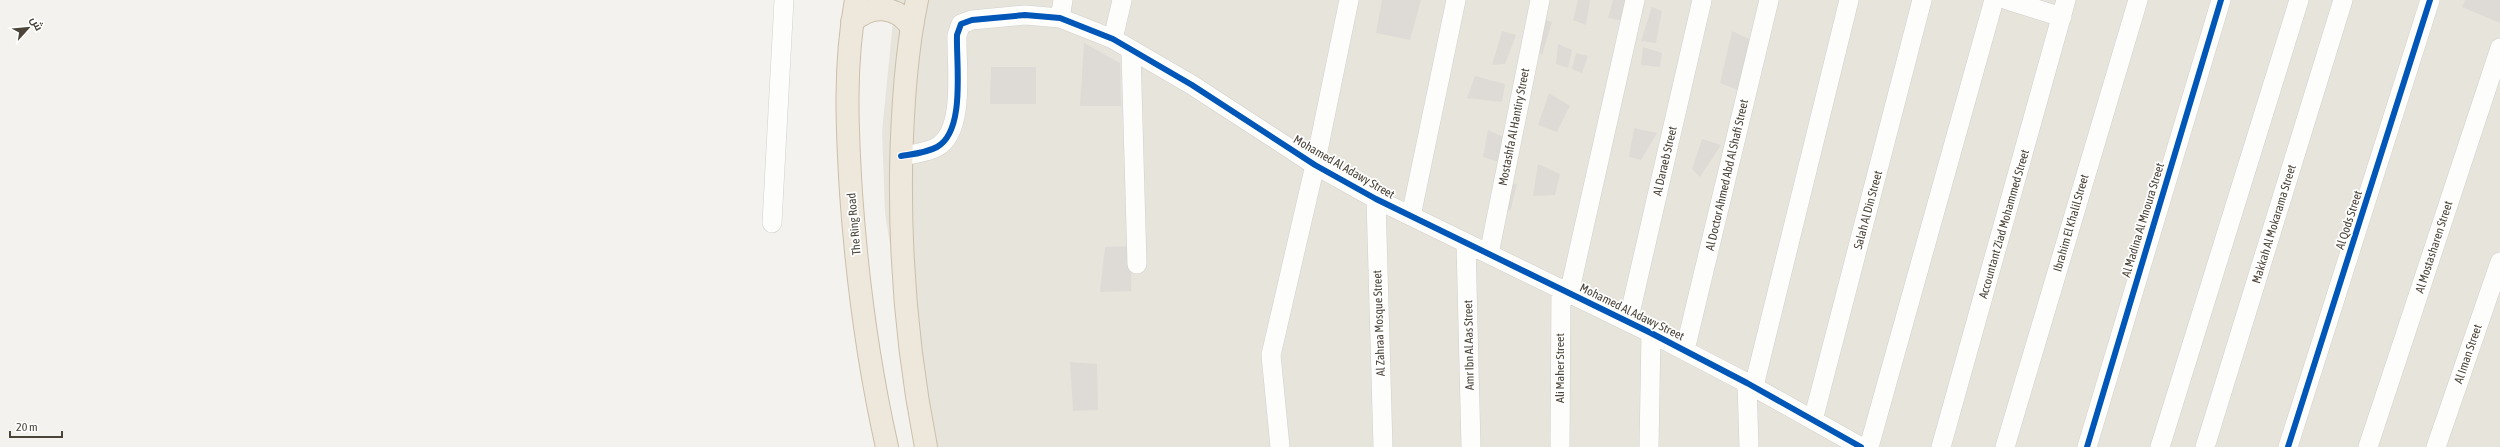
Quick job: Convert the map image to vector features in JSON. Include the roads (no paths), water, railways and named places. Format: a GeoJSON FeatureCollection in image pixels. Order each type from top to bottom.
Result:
{"type":"FeatureCollection","features":[{"type":"Feature","properties":{"kind":"highway","name":"The Ring Road"},"geometry":{"type":"LineString","coordinates":[[856,0],[852,22],[847,104],[853,221],[866,337],[875,395],[887,447]]}},
{"type":"Feature","properties":{"kind":"highway"},"geometry":{"type":"LineString","coordinates":[[917,0],[911,26],[901,156],[901,225],[907,321],[926,447]]}},
{"type":"Feature","properties":{"kind":"highway"},"geometry":{"type":"LineString","coordinates":[[852,22],[868,10],[877,8],[897,12],[911,26]]}},
{"type":"Feature","properties":{"kind":"street"},"geometry":{"type":"LineString","coordinates":[[772,223],[784,0]]}},
{"type":"Feature","properties":{"kind":"street"},"geometry":{"type":"LineString","coordinates":[[1113,39],[1122,0]]}},
{"type":"Feature","properties":{"kind":"street"},"geometry":{"type":"LineString","coordinates":[[1280,447],[1271,355],[1315,165],[1349,0]]}},
{"type":"Feature","properties":{"kind":"street"},"geometry":{"type":"LineString","coordinates":[[1411,216],[1456,0]]}},
{"type":"Feature","properties":{"kind":"street","name":"Mostashfa Al Hantiry Street"},"geometry":{"type":"LineString","coordinates":[[1489,254],[1540,0]]}},
{"type":"Feature","properties":{"kind":"street","name":"Ali Maher Street"},"geometry":{"type":"LineString","coordinates":[[1560,447],[1565,292],[1635,0]]}},
{"type":"Feature","properties":{"kind":"street","name":"Al Daraeb Street"},"geometry":{"type":"LineString","coordinates":[[1628,322],[1702,0]]}},
{"type":"Feature","properties":{"kind":"street","name":"Al Doctor Ahmed Abd Al Shafi Street"},"geometry":{"type":"LineString","coordinates":[[1685,350],[1769,0]]}},
{"type":"Feature","properties":{"kind":"street"},"geometry":{"type":"LineString","coordinates":[[1748,447],[1751,384],[1849,0]]}},
{"type":"Feature","properties":{"kind":"street","name":"Salah Al Din Street"},"geometry":{"type":"LineString","coordinates":[[1813,420],[1922,0]]}},
{"type":"Feature","properties":{"kind":"street"},"geometry":{"type":"LineString","coordinates":[[1859,446],[1994,0]]}},
{"type":"Feature","properties":{"kind":"street"},"geometry":{"type":"LineString","coordinates":[[2007,0],[2064,9]]}},
{"type":"Feature","properties":{"kind":"street","name":"Ibrahim El Khalil Street"},"geometry":{"type":"LineString","coordinates":[[2005,447],[2138,0]]}},
{"type":"Feature","properties":{"kind":"street","name":"Al Madina Al Mnoura Street"},"geometry":{"type":"LineString","coordinates":[[2087,447],[2221,0]]}},
{"type":"Feature","properties":{"kind":"street"},"geometry":{"type":"LineString","coordinates":[[2160,447],[2299,0]]}},
{"type":"Feature","properties":{"kind":"street","name":"Makkah Al Mokarama Street"},"geometry":{"type":"LineString","coordinates":[[2205,447],[2343,0]]}},
{"type":"Feature","properties":{"kind":"street","name":"Al Qods Street"},"geometry":{"type":"LineString","coordinates":[[2288,447],[2430,0]]}},
{"type":"Feature","properties":{"kind":"street","name":"Mohamed Al Adawy Street"},"geometry":{"type":"LineString","coordinates":[[901,156],[938,147],[952,131],[956,110],[956,34],[962,24],[972,20],[1025,15],[1061,9],[1113,39],[1131,52],[1192,85],[1315,165],[1376,199],[1565,292],[1651,332],[1751,384],[1859,446]]}},
{"type":"Feature","properties":{"kind":"street","name":"Accountant Ziad Mohammed Street"},"geometry":{"type":"LineString","coordinates":[[1941,447],[2064,9]]}},
{"type":"Feature","properties":{"kind":"street","name":"Al Mostasharen Street"},"geometry":{"type":"LineString","coordinates":[[2368,447],[2500,48]]}},
{"type":"Feature","properties":{"kind":"street"},"geometry":{"type":"LineString","coordinates":[[1131,52],[1137,264]]}},
{"type":"Feature","properties":{"kind":"street","name":"Al Zahraa Mosque Street"},"geometry":{"type":"LineString","coordinates":[[1376,199],[1383,447]]}},
{"type":"Feature","properties":{"kind":"street","name":"Amr Ibn Al Aas Street"},"geometry":{"type":"LineString","coordinates":[[1466,243],[1471,447]]}},
{"type":"Feature","properties":{"kind":"street","name":"Al Iman Street"},"geometry":{"type":"LineString","coordinates":[[2436,447],[2500,262]]}},
{"type":"Feature","properties":{"kind":"street"},"geometry":{"type":"LineString","coordinates":[[1650,447],[1651,332]]}}]}
